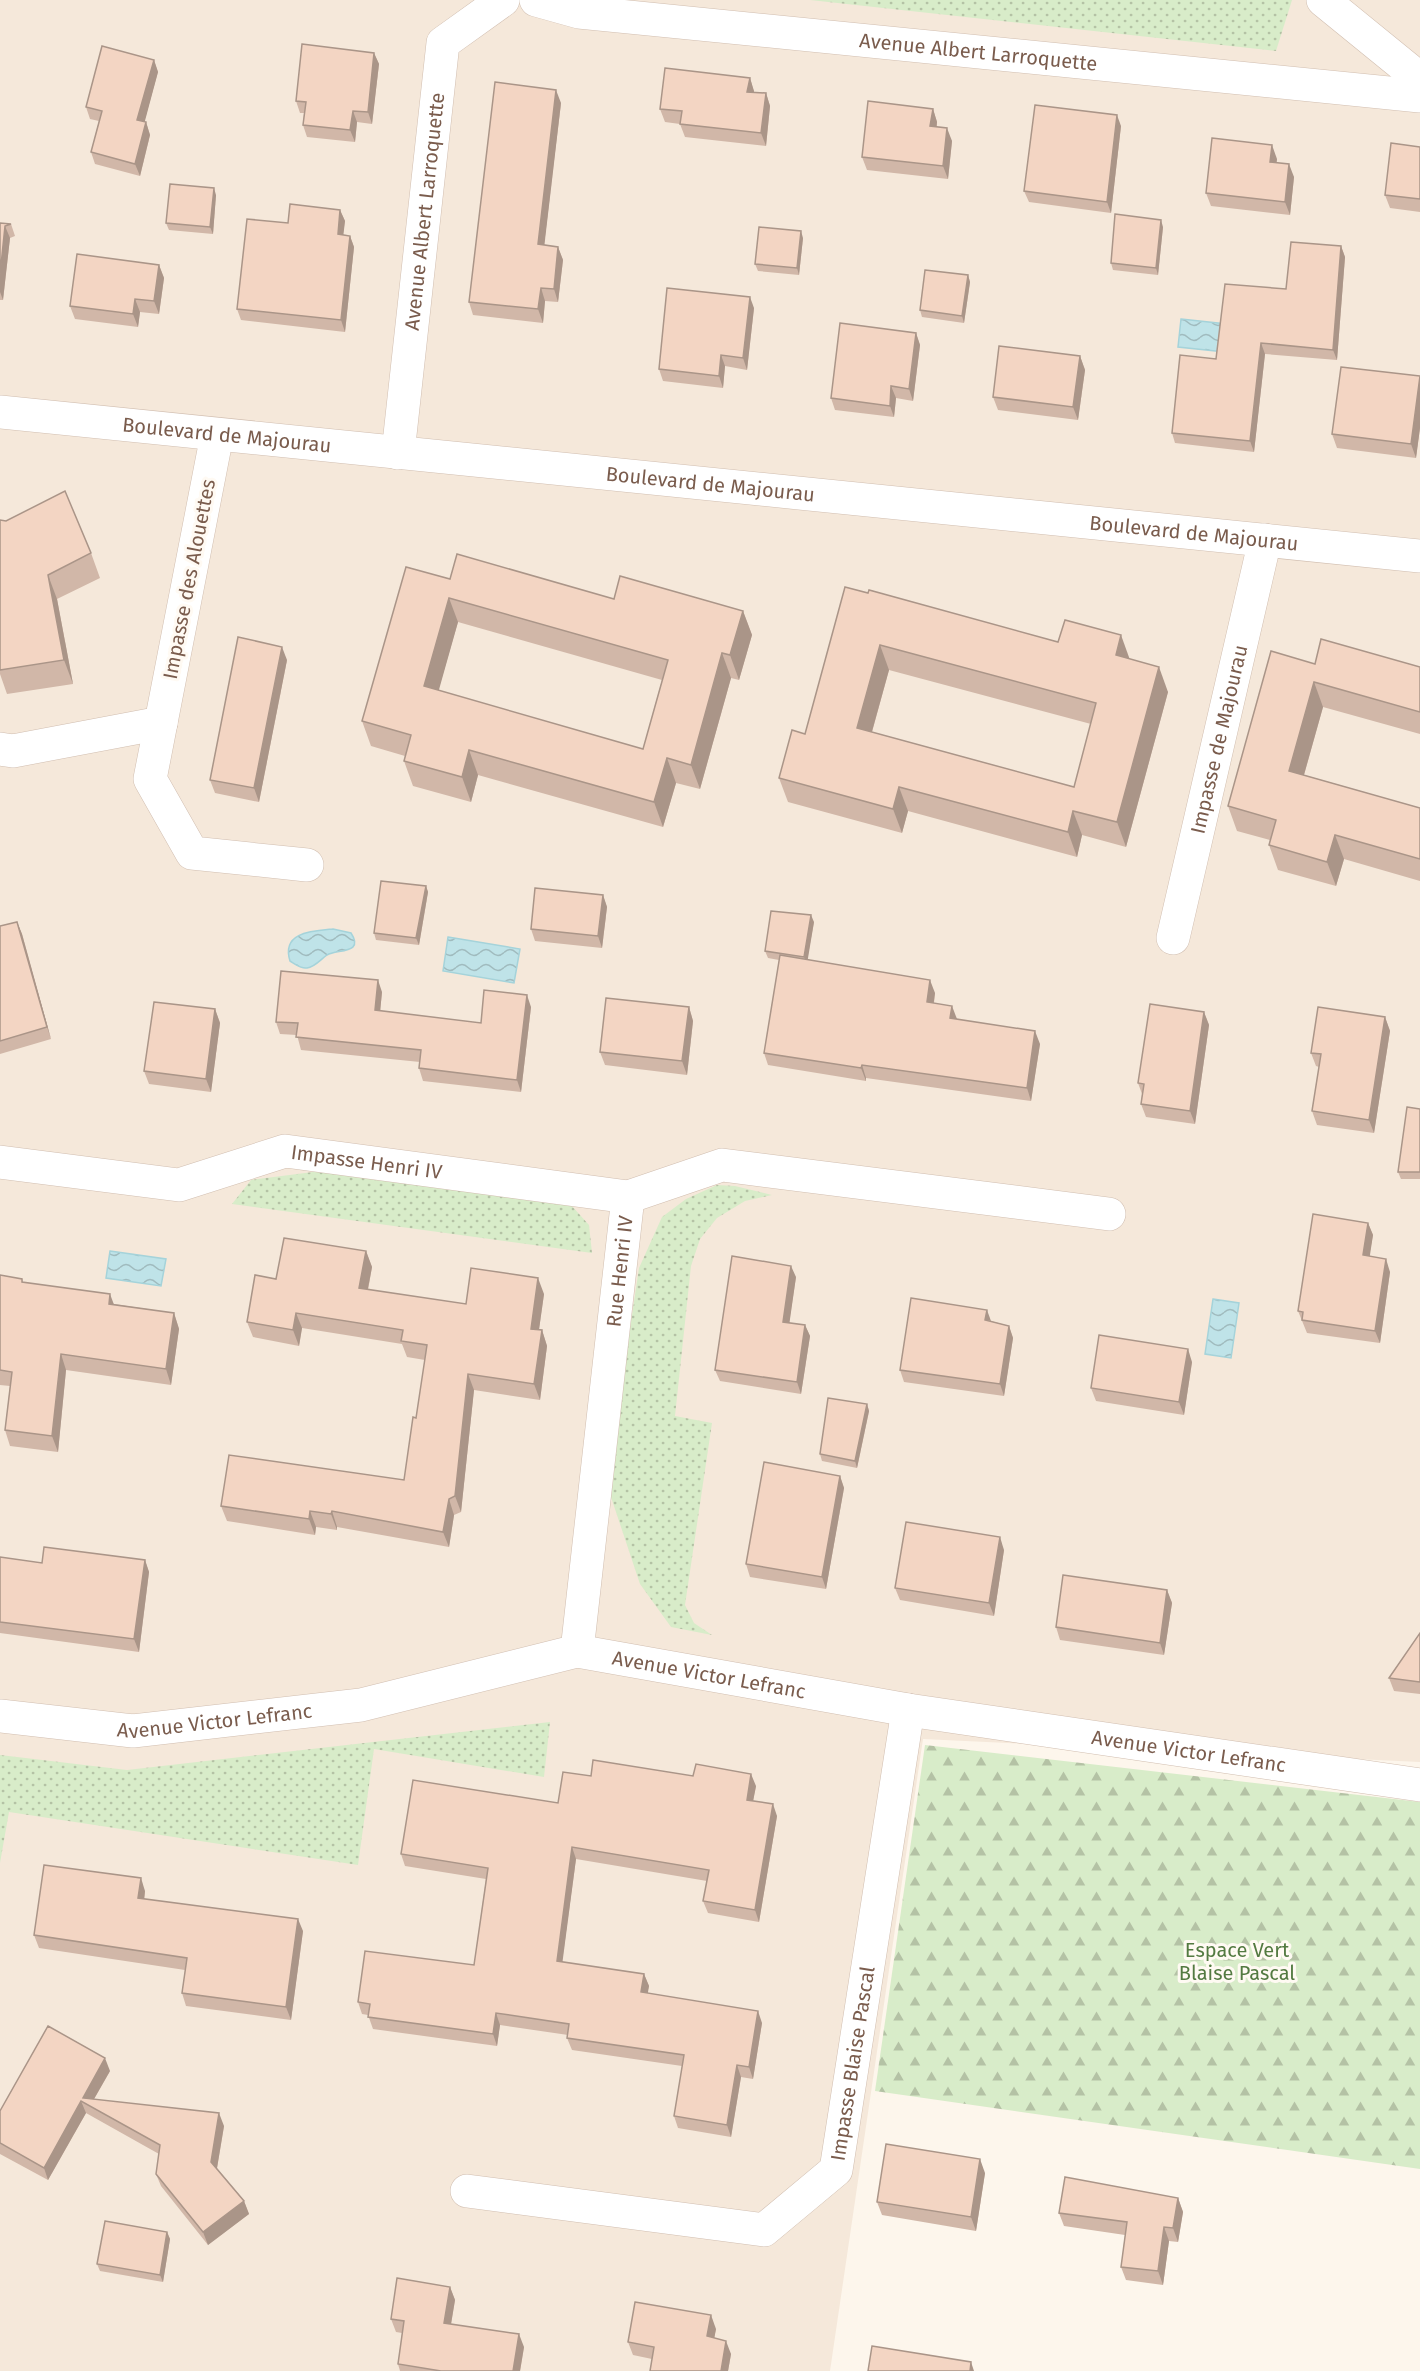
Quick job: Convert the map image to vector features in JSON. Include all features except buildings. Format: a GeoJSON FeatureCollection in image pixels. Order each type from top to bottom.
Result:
{"type":"FeatureCollection","features":[{"type":"Feature","properties":{"kind":"street","name":"Avenue Albert Larroquette"},"geometry":{"type":"LineString","coordinates":[[398,453],[443,43],[503,0]]}},
{"type":"Feature","properties":{"kind":"street","name":"Avenue Albert Larroquette"},"geometry":{"type":"LineString","coordinates":[[537,0],[579,12],[1420,96]]}},
{"type":"Feature","properties":{"kind":"street"},"geometry":{"type":"LineString","coordinates":[[1323,0],[1420,79]]}},
{"type":"Feature","properties":{"kind":"street","name":"Boulevard de Majourau"},"geometry":{"type":"LineString","coordinates":[[0,412],[1420,556]]}},
{"type":"Feature","properties":{"kind":"street","name":"Impasse des Alouettes"},"geometry":{"type":"LineString","coordinates":[[217,435],[150,779],[192,854],[307,865]]}},
{"type":"Feature","properties":{"kind":"street","name":"Impasse de Majourau"},"geometry":{"type":"LineString","coordinates":[[1173,938],[1265,540]]}},
{"type":"Feature","properties":{"kind":"street"},"geometry":{"type":"LineString","coordinates":[[0,749],[13,751],[161,723]]}},
{"type":"Feature","properties":{"kind":"street","name":"Impasse Henri IV"},"geometry":{"type":"LineString","coordinates":[[0,1162],[179,1185],[285,1152],[628,1197]]}},
{"type":"Feature","properties":{"kind":"street","name":"Rue Henri IV"},"geometry":{"type":"LineString","coordinates":[[577,1651],[628,1197],[723,1165],[1109,1214]]}},
{"type":"Feature","properties":{"kind":"street","name":"Avenue Victor Lefranc"},"geometry":{"type":"LineString","coordinates":[[0,1716],[133,1731],[144,1730],[361,1705],[577,1651],[908,1710],[1420,1785]]}},
{"type":"Feature","properties":{"kind":"street","name":"Impasse Blaise Pascal"},"geometry":{"type":"LineString","coordinates":[[467,2191],[764,2230],[836,2170],[908,1710]]}},
{"type":"Feature","properties":{"kind":"shaded area"},"geometry":{"type":"Polygon","coordinates":[[[0,0],[1420,0],[1420,1762],[923,1739],[830,2371],[0,2371],[0,0]]]}},
{"type":"Feature","properties":{"kind":"green space"},"geometry":{"type":"Polygon","coordinates":[[[810,0],[1292,0],[1276,51],[810,0]]]}},
{"type":"Feature","properties":{"kind":"green space"},"geometry":{"type":"Polygon","coordinates":[[[313,1172],[390,1175],[571,1205],[589,1225],[592,1253],[232,1204],[251,1180],[313,1172]]]}},
{"type":"Feature","properties":{"kind":"green space"},"geometry":{"type":"Polygon","coordinates":[[[717,1185],[735,1186],[772,1195],[745,1201],[717,1218],[700,1239],[691,1266],[675,1416],[712,1423],[685,1605],[694,1623],[712,1635],[671,1627],[640,1584],[611,1497],[616,1423],[639,1268],[662,1217],[686,1199],[717,1185]]]}},
{"type":"Feature","properties":{"kind":"green space"},"geometry":{"type":"Polygon","coordinates":[[[550,1722],[544,1777],[374,1749],[358,1865],[9,1812],[0,1863],[0,1755],[127,1770],[550,1722]]]}},
{"type":"Feature","properties":{"kind":"green space","name":"Espace Vert Blaise Pascal"},"geometry":{"type":"Polygon","coordinates":[[[925,1745],[1420,1802],[1420,2169],[875,2091],[925,1745]]]}},
{"type":"Feature","properties":{"kind":"water"},"geometry":{"type":"Polygon","coordinates":[[[1181,319],[1236,325],[1234,353],[1178,347],[1181,319]]]}},
{"type":"Feature","properties":{"kind":"water"},"geometry":{"type":"Polygon","coordinates":[[[333,929],[351,933],[355,944],[352,948],[331,953],[307,968],[290,961],[288,951],[294,939],[308,932],[333,929]]]}},
{"type":"Feature","properties":{"kind":"water"},"geometry":{"type":"Polygon","coordinates":[[[448,937],[520,949],[514,983],[443,971],[448,937]]]}},
{"type":"Feature","properties":{"kind":"water"},"geometry":{"type":"Polygon","coordinates":[[[110,1251],[166,1259],[161,1286],[106,1278],[110,1251]]]}},
{"type":"Feature","properties":{"kind":"water"},"geometry":{"type":"Polygon","coordinates":[[[1213,1299],[1239,1303],[1231,1358],[1205,1354],[1213,1299]]]}}]}
